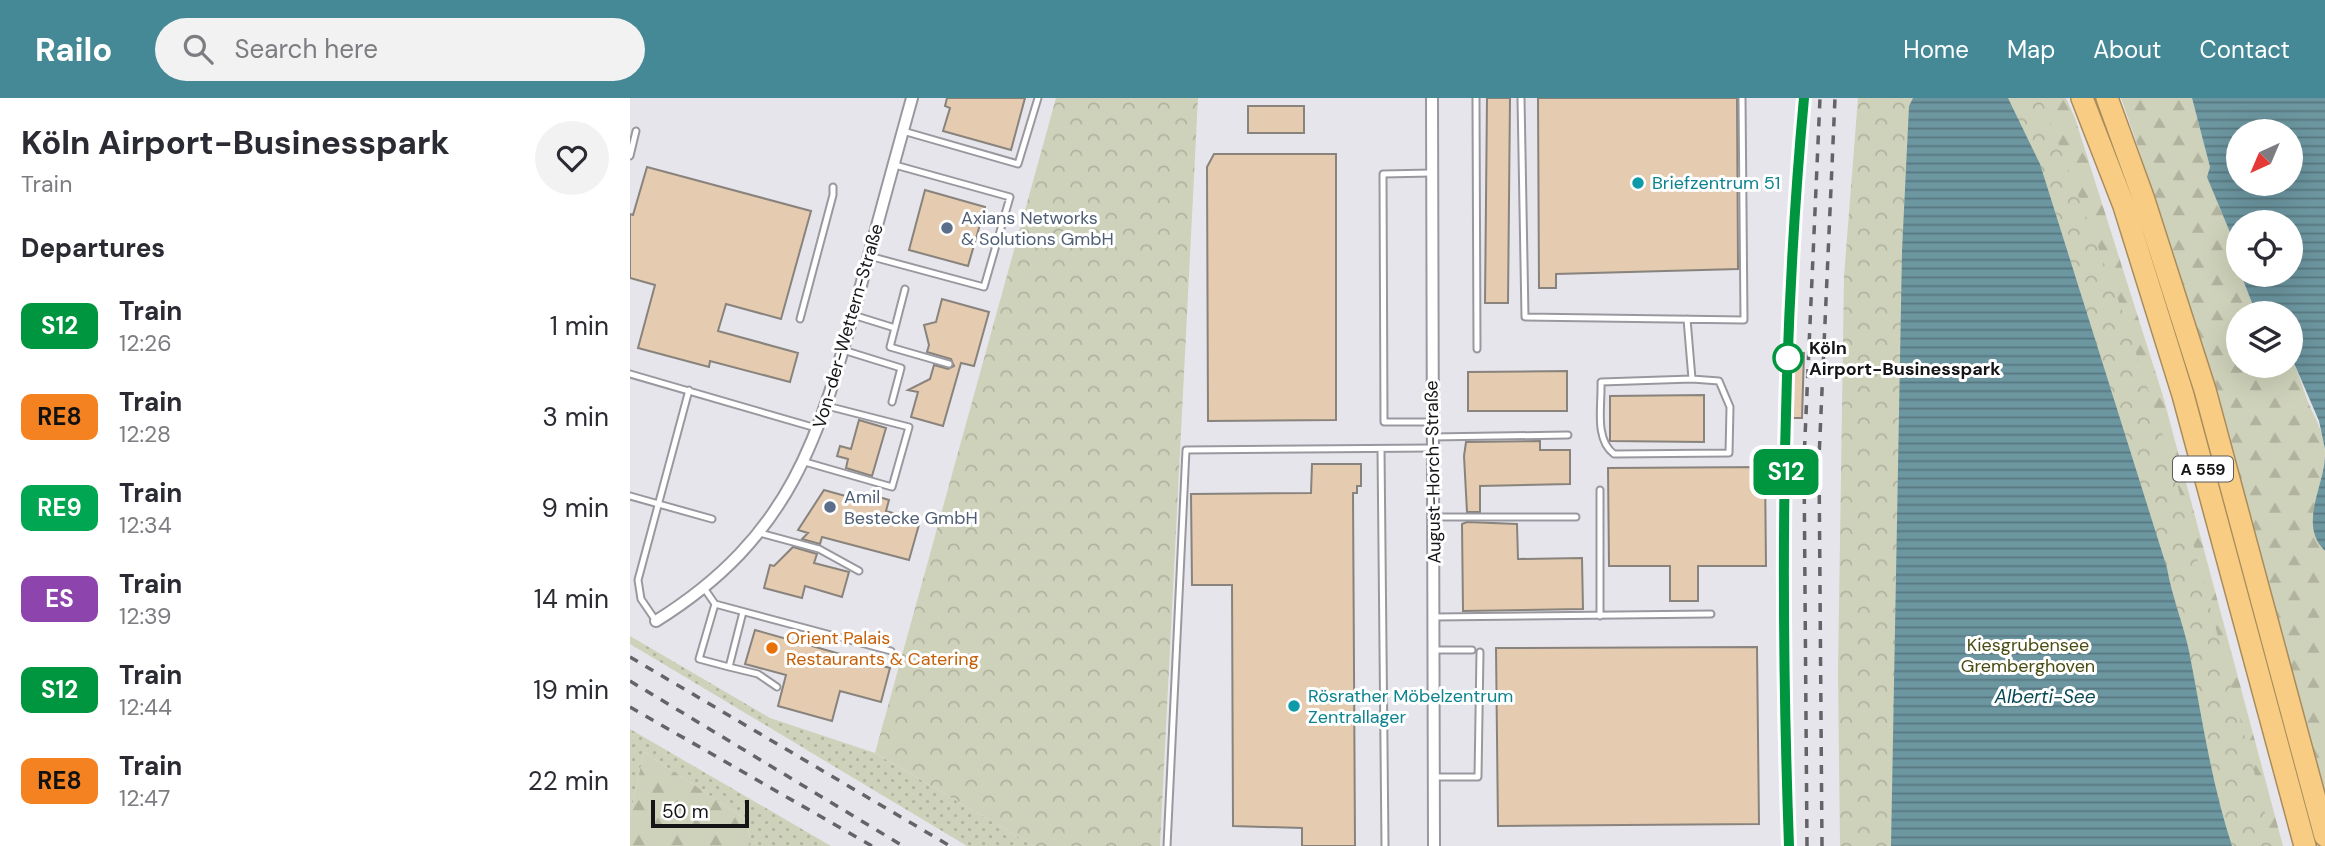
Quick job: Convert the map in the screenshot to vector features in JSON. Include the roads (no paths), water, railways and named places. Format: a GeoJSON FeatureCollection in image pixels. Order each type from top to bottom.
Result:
{"type":"FeatureCollection","features":[{"type":"Feature","properties":{"kind":"highway","name":"A 559"},"geometry":{"type":"LineString","coordinates":[[2082,98],[2124,206],[2171,355],[2305,846]]}},
{"type":"Feature","properties":{"kind":"highway","name":"A 559"},"geometry":{"type":"LineString","coordinates":[[2107,98],[2168,269],[2205,390],[2325,836]]}},
{"type":"Feature","properties":{"kind":"street","name":"Von-der-Wettern-Straße"},"geometry":{"type":"LineString","coordinates":[[656,621],[704,587],[760,533],[805,463],[827,406],[912,98]]}},
{"type":"Feature","properties":{"kind":"street","name":"August-Horch-Straße"},"geometry":{"type":"LineString","coordinates":[[1432,98],[1434,846]]}},
{"type":"Feature","properties":{"kind":"lane"},"geometry":{"type":"LineString","coordinates":[[903,131],[1018,164],[1038,98]]}},
{"type":"Feature","properties":{"kind":"lane"},"geometry":{"type":"LineString","coordinates":[[1476,98],[1477,349]]}},
{"type":"Feature","properties":{"kind":"lane"},"geometry":{"type":"LineString","coordinates":[[1521,98],[1525,317],[1744,320],[1742,98]]}},
{"type":"Feature","properties":{"kind":"lane"},"geometry":{"type":"LineString","coordinates":[[630,156],[636,131]]}},
{"type":"Feature","properties":{"kind":"lane"},"geometry":{"type":"LineString","coordinates":[[869,256],[984,287],[1010,197],[894,164]]}},
{"type":"Feature","properties":{"kind":"lane"},"geometry":{"type":"LineString","coordinates":[[1432,173],[1383,174],[1384,422],[1432,422]]}},
{"type":"Feature","properties":{"kind":"lane"},"geometry":{"type":"LineString","coordinates":[[800,319],[833,187]]}},
{"type":"Feature","properties":{"kind":"lane"},"geometry":{"type":"LineString","coordinates":[[905,289],[890,347],[949,364]]}},
{"type":"Feature","properties":{"kind":"lane"},"geometry":{"type":"LineString","coordinates":[[852,315],[895,328]]}},
{"type":"Feature","properties":{"kind":"lane"},"geometry":{"type":"LineString","coordinates":[[1687,319],[1692,379]]}},
{"type":"Feature","properties":{"kind":"lane"},"geometry":{"type":"LineString","coordinates":[[843,350],[901,368],[892,402]]}},
{"type":"Feature","properties":{"kind":"lane"},"geometry":{"type":"LineString","coordinates":[[630,374],[819,429]]}},
{"type":"Feature","properties":{"kind":"lane"},"geometry":{"type":"LineString","coordinates":[[1692,379],[1718,381],[1730,407],[1729,453],[1614,454],[1606,448],[1602,439],[1601,382],[1692,379]]}},
{"type":"Feature","properties":{"kind":"lane"},"geometry":{"type":"LineString","coordinates":[[656,621],[641,599],[638,580],[689,390]]}},
{"type":"Feature","properties":{"kind":"lane"},"geometry":{"type":"LineString","coordinates":[[805,463],[892,487],[909,427],[827,406]]}},
{"type":"Feature","properties":{"kind":"lane"},"geometry":{"type":"LineString","coordinates":[[1167,846],[1186,450],[1381,449],[1432,443],[1567,435]]}},
{"type":"Feature","properties":{"kind":"lane"},"geometry":{"type":"LineString","coordinates":[[1381,449],[1385,846]]}},
{"type":"Feature","properties":{"kind":"lane"},"geometry":{"type":"LineString","coordinates":[[1600,490],[1600,616]]}},
{"type":"Feature","properties":{"kind":"lane"},"geometry":{"type":"LineString","coordinates":[[630,496],[712,519]]}},
{"type":"Feature","properties":{"kind":"lane"},"geometry":{"type":"LineString","coordinates":[[1433,517],[1576,517]]}},
{"type":"Feature","properties":{"kind":"lane"},"geometry":{"type":"LineString","coordinates":[[760,533],[819,549],[859,571]]}},
{"type":"Feature","properties":{"kind":"lane"},"geometry":{"type":"LineString","coordinates":[[704,587],[715,604],[891,652]]}},
{"type":"Feature","properties":{"kind":"lane"},"geometry":{"type":"LineString","coordinates":[[715,604],[699,659],[758,674],[777,687]]}},
{"type":"Feature","properties":{"kind":"lane"},"geometry":{"type":"LineString","coordinates":[[729,667],[743,612]]}},
{"type":"Feature","properties":{"kind":"lane"},"geometry":{"type":"LineString","coordinates":[[1435,617],[1711,614]]}},
{"type":"Feature","properties":{"kind":"lane"},"geometry":{"type":"LineString","coordinates":[[1435,650],[1472,650]]}},
{"type":"Feature","properties":{"kind":"lane"},"geometry":{"type":"LineString","coordinates":[[1434,777],[1478,777],[1480,652]]}},
{"type":"Feature","properties":{"kind":"water","name":"Alberti-See"},"geometry":{"type":"Polygon","coordinates":[[[1913,98],[2008,98],[2040,164],[2167,568],[2189,651],[2213,774],[2232,846],[1891,846],[1902,251],[1909,106],[1913,98]]]}},
{"type":"Feature","properties":{"kind":"water"},"geometry":{"type":"Polygon","coordinates":[[[2192,98],[2325,98],[2325,449],[2319,421],[2300,378],[2303,378],[2303,301],[2251,301],[2246,287],[2303,287],[2303,210],[2226,210],[2226,223],[2207,177],[2210,167],[2192,98]]]}},
{"type":"Feature","properties":{"kind":"water"},"geometry":{"type":"Polygon","coordinates":[[[2325,456],[2325,551],[2313,530],[2313,518],[2325,456]]]}},
{"type":"Feature","properties":{"kind":"railway"},"geometry":{"type":"LineString","coordinates":[[1789,846],[1785,472],[1791,284],[1804,98]]}},
{"type":"Feature","properties":{"kind":"railway"},"geometry":{"type":"LineString","coordinates":[[1807,846],[1804,460],[1820,98]]}},
{"type":"Feature","properties":{"kind":"railway"},"geometry":{"type":"LineString","coordinates":[[1822,846],[1819,458],[1835,98]]}},
{"type":"Feature","properties":{"kind":"railway"},"geometry":{"type":"LineString","coordinates":[[630,657],[950,846]]}},
{"type":"Feature","properties":{"kind":"railway"},"geometry":{"type":"LineString","coordinates":[[630,681],[903,846]]}},
{"type":"Feature","properties":{"kind":"railway"},"geometry":{"type":"LineString","coordinates":[[630,707],[872,846]]}},
{"type":"Feature","properties":{"kind":"train","name":"S12"},"geometry":{"type":"LineString","coordinates":[[1789,846],[1784,666],[1787,377],[1793,241],[1804,98]]}},
{"type":"Feature","properties":{"kind":"place","name":"Briefzentrum 51"},"geometry":{"type":"Point","coordinates":[1638,183]}},
{"type":"Feature","properties":{"kind":"place","name":"Axians Networks & Solutions GmbH"},"geometry":{"type":"Point","coordinates":[947,228]}},
{"type":"Feature","properties":{"kind":"place","name":"Köln Airport-Businesspark"},"geometry":{"type":"Point","coordinates":[1788,358]}},
{"type":"Feature","properties":{"kind":"place","name":"Amil Bestecke GmbH"},"geometry":{"type":"Point","coordinates":[830,507]}},
{"type":"Feature","properties":{"kind":"place","name":"Orient Palais Restaurants & Catering"},"geometry":{"type":"Point","coordinates":[772,648]}},
{"type":"Feature","properties":{"kind":"place","name":"Rösrather Möbelzentrum Zentrallager"},"geometry":{"type":"Point","coordinates":[1294,706]}},
{"type":"Feature","properties":{"kind":"park label","name":"Kiesgrubensee Gremberghoven"},"geometry":{"type":"Point","coordinates":[2028,655]}}]}
